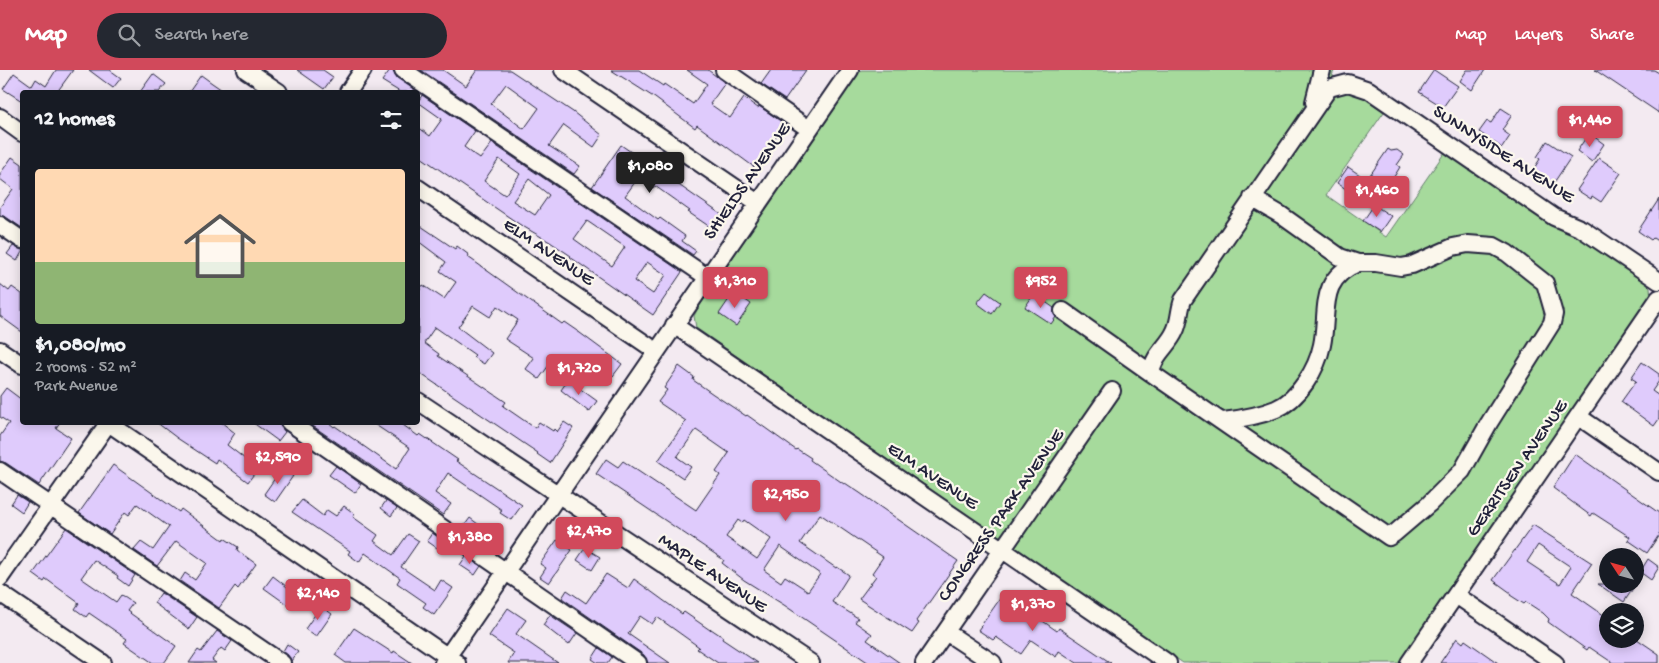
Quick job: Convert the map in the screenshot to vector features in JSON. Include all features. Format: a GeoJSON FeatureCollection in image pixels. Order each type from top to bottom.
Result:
{"type":"FeatureCollection","features":[{"type":"Feature","properties":{"kind":"street"},"geometry":{"type":"LineString","coordinates":[[246,70],[275,90]]}},
{"type":"Feature","properties":{"kind":"street"},"geometry":{"type":"LineString","coordinates":[[349,90],[364,70]]}},
{"type":"Feature","properties":{"kind":"street"},"geometry":{"type":"LineString","coordinates":[[404,70],[707,277]]}},
{"type":"Feature","properties":{"kind":"street"},"geometry":{"type":"LineString","coordinates":[[563,70],[758,203]]}},
{"type":"Feature","properties":{"kind":"street"},"geometry":{"type":"LineString","coordinates":[[724,70],[809,129]]}},
{"type":"Feature","properties":{"kind":"street","name":"SHIELDS AVENUE"},"geometry":{"type":"LineString","coordinates":[[449,661],[557,495],[850,70]]}},
{"type":"Feature","properties":{"kind":"street"},"geometry":{"type":"LineString","coordinates":[[1151,373],[1156,358],[1173,336],[1183,300],[1311,112],[1322,70]]}},
{"type":"Feature","properties":{"kind":"street","name":"SUNNYSIDE AVENUE"},"geometry":{"type":"LineString","coordinates":[[1311,112],[1329,88],[1348,83],[1369,90],[1554,217],[1582,229],[1659,281]]}},
{"type":"Feature","properties":{"kind":"street"},"geometry":{"type":"LineString","coordinates":[[0,117],[20,132]]}},
{"type":"Feature","properties":{"kind":"street","name":"ELM AVENUE"},"geometry":{"type":"LineString","coordinates":[[420,189],[656,350]]}},
{"type":"Feature","properties":{"kind":"street"},"geometry":{"type":"LineString","coordinates":[[1063,311],[1389,537],[1429,504],[1462,471],[1488,423],[1552,323],[1554,314],[1545,283],[1507,253],[1494,246],[1468,244],[1453,247],[1412,265],[1401,267],[1376,263],[1358,263],[1340,257],[1281,215],[1252,198]]}},
{"type":"Feature","properties":{"kind":"street"},"geometry":{"type":"LineString","coordinates":[[0,225],[20,239]]}},
{"type":"Feature","properties":{"kind":"street"},"geometry":{"type":"LineString","coordinates":[[1223,422],[1252,417],[1277,408],[1288,401],[1298,390],[1318,361],[1328,292],[1336,279],[1349,266],[1358,263]]}},
{"type":"Feature","properties":{"kind":"street","name":"GERRITSEN AVENUE"},"geometry":{"type":"LineString","coordinates":[[1409,663],[1659,298]]}},
{"type":"Feature","properties":{"kind":"street","name":"ELM AVENUE"},"geometry":{"type":"LineString","coordinates":[[674,325],[1168,663]]}},
{"type":"Feature","properties":{"kind":"street"},"geometry":{"type":"LineString","coordinates":[[0,350],[20,364]]}},
{"type":"Feature","properties":{"kind":"street","name":"CONGRESS PARK AVENUE"},"geometry":{"type":"LineString","coordinates":[[924,663],[1112,391]]}},
{"type":"Feature","properties":{"kind":"street","name":"MAPLE AVENUE"},"geometry":{"type":"LineString","coordinates":[[420,402],[811,663]]}},
{"type":"Feature","properties":{"kind":"street"},"geometry":{"type":"LineString","coordinates":[[1579,417],[1659,472]]}},
{"type":"Feature","properties":{"kind":"street"},"geometry":{"type":"LineString","coordinates":[[0,578],[107,425]]}},
{"type":"Feature","properties":{"kind":"street"},"geometry":{"type":"LineString","coordinates":[[111,425],[449,661]]}},
{"type":"Feature","properties":{"kind":"street"},"geometry":{"type":"LineString","coordinates":[[294,425],[638,663]]}},
{"type":"Feature","properties":{"kind":"street"},"geometry":{"type":"LineString","coordinates":[[0,471],[282,663]]}},
{"type":"Feature","properties":{"kind":"street"},"geometry":{"type":"LineString","coordinates":[[0,593],[103,663]]}},
{"type":"Feature","properties":{"kind":"street"},"geometry":{"type":"LineString","coordinates":[[1456,595],[1555,663]]}},
{"type":"Feature","properties":{"kind":"street"},"geometry":{"type":"LineString","coordinates":[[946,632],[993,663]]}},
{"type":"Feature","properties":{"kind":"green space"},"geometry":{"type":"Polygon","coordinates":[[[861,70],[1335,70],[1332,75],[1384,112],[1326,195],[1386,237],[1445,152],[1548,223],[1575,234],[1646,283],[1650,288],[1651,298],[1399,663],[1183,663],[696,328],[694,316],[697,310],[861,70]]]}},
{"type":"Feature","properties":{"kind":"building"},"geometry":{"type":"Polygon","coordinates":[[[56,70],[73,70],[58,90],[20,90],[20,100],[3,89],[14,73],[32,86],[36,79],[46,86],[56,70]]]}},
{"type":"Feature","properties":{"kind":"building"},"geometry":{"type":"Polygon","coordinates":[[[89,70],[110,70],[121,78],[113,88],[89,70]]]}},
{"type":"Feature","properties":{"kind":"building"},"geometry":{"type":"Polygon","coordinates":[[[297,70],[323,70],[333,77],[324,89],[297,70]]]}},
{"type":"Feature","properties":{"kind":"building"},"geometry":{"type":"Polygon","coordinates":[[[390,70],[393,70],[397,78],[415,90],[397,90],[382,81],[390,70]]]}},
{"type":"Feature","properties":{"kind":"building"},"geometry":{"type":"Polygon","coordinates":[[[421,70],[443,70],[466,86],[477,70],[510,70],[573,112],[602,135],[594,147],[564,125],[549,146],[580,166],[574,174],[421,70]],[[506,84],[491,104],[524,129],[539,108],[506,84]]]}},
{"type":"Feature","properties":{"kind":"building"},"geometry":{"type":"Polygon","coordinates":[[[611,70],[639,70],[693,104],[707,84],[687,70],[708,70],[725,83],[710,104],[730,118],[744,98],[785,124],[754,167],[697,125],[695,128],[655,98],[611,70]]]}},
{"type":"Feature","properties":{"kind":"building"},"geometry":{"type":"Polygon","coordinates":[[[771,70],[806,70],[785,100],[761,84],[771,70]]]}},
{"type":"Feature","properties":{"kind":"building"},"geometry":{"type":"Polygon","coordinates":[[[1434,70],[1458,86],[1443,107],[1419,92],[1434,70]]]}},
{"type":"Feature","properties":{"kind":"building"},"geometry":{"type":"Polygon","coordinates":[[[1467,70],[1485,70],[1472,90],[1460,81],[1467,70]]]}},
{"type":"Feature","properties":{"kind":"building"},"geometry":{"type":"Polygon","coordinates":[[[1595,70],[1654,70],[1659,73],[1659,113],[1595,70]]]}},
{"type":"Feature","properties":{"kind":"building"},"geometry":{"type":"Polygon","coordinates":[[[153,74],[166,84],[161,90],[141,90],[153,74]]]}},
{"type":"Feature","properties":{"kind":"building"},"geometry":{"type":"Polygon","coordinates":[[[201,75],[222,90],[190,90],[201,75]]]}},
{"type":"Feature","properties":{"kind":"building"},"geometry":{"type":"Polygon","coordinates":[[[422,95],[475,131],[464,147],[480,159],[492,143],[682,272],[653,315],[571,256],[519,224],[420,156],[420,128],[430,136],[442,119],[420,103],[422,95]],[[499,159],[484,181],[505,195],[520,174],[499,159]],[[529,179],[513,201],[535,215],[549,195],[529,179]],[[587,221],[574,239],[612,266],[625,247],[587,221]],[[647,262],[634,281],[653,294],[666,275],[647,262]]]}},
{"type":"Feature","properties":{"kind":"building"},"geometry":{"type":"Polygon","coordinates":[[[1501,108],[1512,115],[1502,130],[1510,136],[1502,148],[1479,132],[1487,121],[1491,123],[1501,108]]]}},
{"type":"Feature","properties":{"kind":"building"},"geometry":{"type":"Polygon","coordinates":[[[1589,133],[1604,144],[1592,162],[1577,151],[1589,133]]]}},
{"type":"Feature","properties":{"kind":"building"},"geometry":{"type":"Polygon","coordinates":[[[1547,141],[1571,157],[1551,187],[1531,173],[1540,159],[1537,157],[1547,141]]]}},
{"type":"Feature","properties":{"kind":"building"},"geometry":{"type":"Polygon","coordinates":[[[621,145],[722,215],[713,229],[655,186],[653,188],[638,178],[625,196],[658,220],[660,218],[685,236],[682,241],[696,251],[693,255],[592,187],[621,145]]]}},
{"type":"Feature","properties":{"kind":"building"},"geometry":{"type":"Polygon","coordinates":[[[1388,149],[1391,151],[1397,150],[1404,155],[1397,165],[1400,167],[1392,180],[1388,178],[1380,186],[1368,178],[1388,149]]]}},
{"type":"Feature","properties":{"kind":"building"},"geometry":{"type":"Polygon","coordinates":[[[12,157],[20,163],[20,227],[0,215],[0,207],[13,189],[0,179],[0,174],[12,157]]]}},
{"type":"Feature","properties":{"kind":"building"},"geometry":{"type":"Polygon","coordinates":[[[1599,158],[1621,173],[1601,202],[1592,196],[1591,199],[1577,190],[1599,158]]]}},
{"type":"Feature","properties":{"kind":"building"},"geometry":{"type":"Polygon","coordinates":[[[1348,167],[1360,175],[1349,191],[1337,183],[1348,167]]]}},
{"type":"Feature","properties":{"kind":"building"},"geometry":{"type":"Polygon","coordinates":[[[1659,199],[1659,242],[1653,238],[1651,240],[1638,231],[1659,199]]]}},
{"type":"Feature","properties":{"kind":"building"},"geometry":{"type":"Polygon","coordinates":[[[1374,205],[1391,216],[1380,232],[1363,221],[1374,205]]]}},
{"type":"Feature","properties":{"kind":"building"},"geometry":{"type":"Polygon","coordinates":[[[420,225],[455,249],[457,246],[469,255],[468,257],[622,364],[613,376],[597,364],[595,367],[580,356],[573,365],[557,354],[539,379],[526,369],[534,358],[505,339],[518,320],[497,306],[490,317],[473,306],[458,327],[492,353],[484,364],[473,357],[475,355],[435,327],[424,343],[439,354],[438,356],[506,402],[503,406],[535,428],[539,422],[557,432],[564,422],[573,428],[550,463],[420,373],[420,290],[423,285],[444,299],[456,282],[440,271],[446,262],[420,242],[420,225]]]}},
{"type":"Feature","properties":{"kind":"building"},"geometry":{"type":"Polygon","coordinates":[[[13,246],[20,249],[20,256],[17,261],[7,254],[13,246]]]}},
{"type":"Feature","properties":{"kind":"building"},"geometry":{"type":"Polygon","coordinates":[[[0,284],[9,291],[12,287],[20,293],[20,331],[0,316],[0,284]]]}},
{"type":"Feature","properties":{"kind":"building"},"geometry":{"type":"Polygon","coordinates":[[[734,292],[751,304],[736,326],[719,314],[734,292]]]}},
{"type":"Feature","properties":{"kind":"building"},"geometry":{"type":"Polygon","coordinates":[[[986,292],[1000,302],[992,314],[977,303],[986,292]]]}},
{"type":"Feature","properties":{"kind":"building"},"geometry":{"type":"Polygon","coordinates":[[[1034,294],[1054,308],[1054,315],[1056,317],[1051,324],[1025,307],[1034,294]]]}},
{"type":"Feature","properties":{"kind":"building"},"geometry":{"type":"Polygon","coordinates":[[[1642,362],[1659,374],[1659,381],[1652,391],[1659,396],[1659,419],[1654,426],[1621,402],[1636,381],[1631,378],[1642,362]]]}},
{"type":"Feature","properties":{"kind":"building"},"geometry":{"type":"Polygon","coordinates":[[[679,366],[694,377],[693,380],[713,394],[747,415],[796,450],[811,458],[810,460],[844,484],[958,561],[916,621],[919,623],[912,633],[859,599],[876,576],[872,573],[883,557],[820,514],[800,543],[849,575],[832,602],[858,618],[855,622],[872,634],[867,640],[900,663],[869,663],[744,580],[722,563],[724,560],[596,474],[606,459],[618,467],[623,461],[696,510],[720,475],[716,472],[729,453],[696,430],[677,457],[691,467],[683,478],[658,461],[686,421],[658,402],[667,390],[664,388],[679,366]],[[738,520],[726,537],[757,559],[771,539],[744,520],[742,523],[738,520]],[[780,546],[764,570],[781,582],[785,576],[808,591],[820,574],[780,546]]]}},
{"type":"Feature","properties":{"kind":"building"},"geometry":{"type":"Polygon","coordinates":[[[568,380],[597,401],[589,412],[561,390],[568,380]]]}},
{"type":"Feature","properties":{"kind":"building"},"geometry":{"type":"Polygon","coordinates":[[[6,388],[20,398],[20,425],[58,425],[56,428],[71,438],[39,485],[0,461],[0,436],[9,423],[0,417],[0,396],[6,388]]]}},
{"type":"Feature","properties":{"kind":"building"},"geometry":{"type":"Polygon","coordinates":[[[160,425],[225,425],[235,433],[227,445],[249,462],[253,457],[262,463],[248,482],[217,459],[215,463],[160,425]]]}},
{"type":"Feature","properties":{"kind":"building"},"geometry":{"type":"Polygon","coordinates":[[[256,425],[279,425],[285,432],[278,441],[256,425]]]}},
{"type":"Feature","properties":{"kind":"building"},"geometry":{"type":"Polygon","coordinates":[[[311,425],[335,426],[396,469],[410,448],[376,425],[403,425],[418,436],[420,434],[458,460],[456,461],[522,505],[511,520],[500,513],[502,510],[448,473],[435,493],[451,504],[443,515],[311,425]]]}},
{"type":"Feature","properties":{"kind":"building"},"geometry":{"type":"Polygon","coordinates":[[[1575,454],[1659,513],[1659,535],[1647,553],[1644,551],[1644,548],[1640,548],[1628,540],[1630,537],[1593,513],[1591,516],[1553,488],[1575,454]]]}},
{"type":"Feature","properties":{"kind":"building"},"geometry":{"type":"Polygon","coordinates":[[[113,465],[179,512],[181,509],[223,540],[224,538],[238,547],[237,550],[256,564],[238,589],[235,586],[219,608],[180,581],[185,573],[195,580],[207,563],[176,541],[157,566],[134,550],[141,542],[153,550],[169,527],[137,504],[129,515],[125,512],[110,534],[79,513],[113,465]]]}},
{"type":"Feature","properties":{"kind":"building"},"geometry":{"type":"Polygon","coordinates":[[[336,466],[361,484],[355,493],[329,475],[336,466]]]}},
{"type":"Feature","properties":{"kind":"building"},"geometry":{"type":"Polygon","coordinates":[[[282,468],[293,476],[275,502],[264,494],[282,468]]]}},
{"type":"Feature","properties":{"kind":"building"},"geometry":{"type":"Polygon","coordinates":[[[17,495],[28,502],[22,512],[11,504],[17,495]]]}},
{"type":"Feature","properties":{"kind":"building"},"geometry":{"type":"Polygon","coordinates":[[[302,500],[323,516],[327,510],[336,516],[344,506],[355,514],[353,517],[378,535],[374,541],[393,555],[408,534],[419,541],[401,567],[435,590],[441,580],[453,588],[434,615],[423,607],[426,603],[397,583],[400,578],[365,553],[359,562],[348,554],[350,551],[292,512],[302,500]]]}},
{"type":"Feature","properties":{"kind":"building"},"geometry":{"type":"Polygon","coordinates":[[[386,501],[397,508],[391,516],[381,508],[386,501]]]}},
{"type":"Feature","properties":{"kind":"building"},"geometry":{"type":"Polygon","coordinates":[[[470,518],[495,537],[488,547],[462,529],[470,518]]]}},
{"type":"Feature","properties":{"kind":"building"},"geometry":{"type":"Polygon","coordinates":[[[1533,525],[1592,563],[1572,593],[1599,612],[1599,648],[1644,648],[1644,644],[1659,654],[1659,663],[1613,663],[1589,647],[1587,650],[1548,622],[1549,619],[1543,613],[1526,602],[1524,604],[1510,595],[1511,593],[1493,580],[1533,525]],[[1538,545],[1527,562],[1560,584],[1571,567],[1538,545]]]}},
{"type":"Feature","properties":{"kind":"building"},"geometry":{"type":"Polygon","coordinates":[[[66,528],[135,575],[128,586],[117,578],[118,576],[94,560],[81,578],[116,602],[121,595],[133,603],[127,611],[176,646],[164,663],[153,663],[124,643],[127,639],[89,613],[86,617],[75,609],[79,603],[46,579],[44,582],[33,574],[66,528]]]}},
{"type":"Feature","properties":{"kind":"building"},"geometry":{"type":"Polygon","coordinates":[[[432,533],[443,540],[437,548],[427,541],[432,533]]]}},
{"type":"Feature","properties":{"kind":"building"},"geometry":{"type":"Polygon","coordinates":[[[557,540],[572,550],[549,583],[540,577],[546,568],[540,564],[557,540]]]}},
{"type":"Feature","properties":{"kind":"building"},"geometry":{"type":"Polygon","coordinates":[[[585,548],[600,557],[592,570],[577,560],[585,548]]]}},
{"type":"Feature","properties":{"kind":"building"},"geometry":{"type":"Polygon","coordinates":[[[466,556],[481,566],[475,575],[460,565],[466,556]]]}},
{"type":"Feature","properties":{"kind":"building"},"geometry":{"type":"Polygon","coordinates":[[[1648,559],[1659,567],[1651,580],[1644,575],[1644,566],[1648,559]]]}},
{"type":"Feature","properties":{"kind":"building"},"geometry":{"type":"Polygon","coordinates":[[[606,574],[628,588],[634,579],[682,614],[684,612],[711,629],[723,637],[722,639],[758,663],[718,663],[657,617],[652,624],[640,616],[628,634],[670,663],[648,663],[644,655],[562,598],[567,590],[586,603],[606,574]]]}},
{"type":"Feature","properties":{"kind":"building"},"geometry":{"type":"Polygon","coordinates":[[[273,576],[300,597],[292,608],[264,588],[273,576]]]}},
{"type":"Feature","properties":{"kind":"building"},"geometry":{"type":"Polygon","coordinates":[[[161,593],[197,617],[189,629],[154,603],[161,593]]]}},
{"type":"Feature","properties":{"kind":"building"},"geometry":{"type":"Polygon","coordinates":[[[1004,593],[1039,614],[1037,617],[1057,631],[1059,628],[1111,663],[1077,663],[1059,651],[1056,657],[1031,640],[1021,654],[996,637],[993,640],[978,630],[1004,593]]]}},
{"type":"Feature","properties":{"kind":"building"},"geometry":{"type":"Polygon","coordinates":[[[1611,593],[1630,593],[1624,602],[1611,593]]]}},
{"type":"Feature","properties":{"kind":"building"},"geometry":{"type":"Polygon","coordinates":[[[321,606],[332,614],[316,637],[305,629],[321,606]]]}},
{"type":"Feature","properties":{"kind":"building"},"geometry":{"type":"Polygon","coordinates":[[[508,608],[526,620],[516,634],[558,663],[508,663],[514,653],[489,636],[508,608]]]}},
{"type":"Feature","properties":{"kind":"building"},"geometry":{"type":"Polygon","coordinates":[[[550,615],[577,633],[569,645],[543,625],[550,615]]]}},
{"type":"Feature","properties":{"kind":"building"},"geometry":{"type":"Polygon","coordinates":[[[354,628],[412,663],[346,663],[335,655],[354,628]]]}},
{"type":"Feature","properties":{"kind":"building"},"geometry":{"type":"Polygon","coordinates":[[[217,631],[232,641],[225,651],[221,648],[212,660],[216,663],[189,663],[198,650],[201,652],[217,631]]]}},
{"type":"Feature","properties":{"kind":"building"},"geometry":{"type":"Polygon","coordinates":[[[1457,638],[1463,643],[1465,640],[1498,663],[1440,663],[1457,638]]]}},
{"type":"Feature","properties":{"kind":"building"},"geometry":{"type":"Polygon","coordinates":[[[287,644],[298,652],[291,661],[283,651],[287,644]]]}},
{"type":"Feature","properties":{"kind":"building"},"geometry":{"type":"Polygon","coordinates":[[[599,648],[612,657],[608,663],[598,663],[592,659],[599,648]]]}}]}
